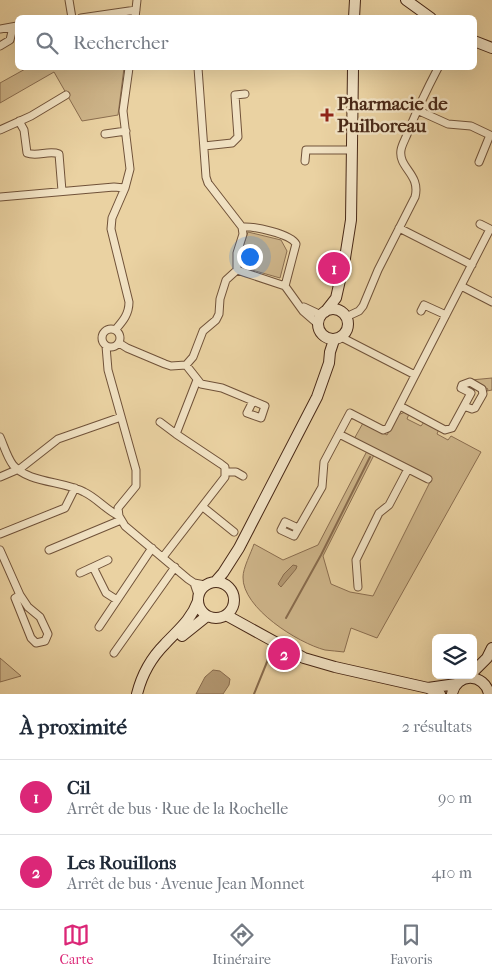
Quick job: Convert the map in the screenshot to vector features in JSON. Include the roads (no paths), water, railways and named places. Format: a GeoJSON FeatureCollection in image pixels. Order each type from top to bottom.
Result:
{"type":"FeatureCollection","features":[{"type":"Feature","properties":{"kind":"main road"},"geometry":{"type":"LineString","coordinates":[[354,15],[355,0]]}},
{"type":"Feature","properties":{"kind":"main road"},"geometry":{"type":"LineString","coordinates":[[406,0],[427,15]]}},
{"type":"Feature","properties":{"kind":"main road"},"geometry":{"type":"LineString","coordinates":[[477,42],[492,48]]}},
{"type":"Feature","properties":{"kind":"main road"},"geometry":{"type":"LineString","coordinates":[[338,338],[324,336],[320,333],[322,317],[336,298],[351,220],[354,70]]}},
{"type":"Feature","properties":{"kind":"main road"},"geometry":{"type":"LineString","coordinates":[[137,694],[148,665],[189,619],[205,585],[216,581],[239,548],[317,397],[329,363],[330,352],[338,338],[348,328],[336,298]]}},
{"type":"Feature","properties":{"kind":"main road"},"geometry":{"type":"LineString","coordinates":[[322,317],[333,309],[343,314]]}},
{"type":"Feature","properties":{"kind":"main road"},"geometry":{"type":"LineString","coordinates":[[317,397],[325,348],[324,336]]}},
{"type":"Feature","properties":{"kind":"main road"},"geometry":{"type":"LineString","coordinates":[[230,588],[230,576],[239,548]]}},
{"type":"Feature","properties":{"kind":"main road"},"geometry":{"type":"LineString","coordinates":[[198,598],[199,607],[207,616],[217,618],[230,611],[234,597],[230,588],[226,584],[216,581]]}},
{"type":"Feature","properties":{"kind":"main road"},"geometry":{"type":"LineString","coordinates":[[230,611],[259,632],[304,658],[335,667],[428,688],[454,689],[465,679]]}},
{"type":"Feature","properties":{"kind":"main road"},"geometry":{"type":"LineString","coordinates":[[143,694],[152,670],[160,658],[171,646],[207,616]]}},
{"type":"Feature","properties":{"kind":"main road"},"geometry":{"type":"LineString","coordinates":[[477,668],[487,658],[492,648]]}},
{"type":"Feature","properties":{"kind":"main road"},"geometry":{"type":"LineString","coordinates":[[487,658],[489,691]]}},
{"type":"Feature","properties":{"kind":"main road"},"geometry":{"type":"LineString","coordinates":[[477,679],[481,680],[489,691]]}},
{"type":"Feature","properties":{"kind":"main road"},"geometry":{"type":"LineString","coordinates":[[428,688],[440,694]]}},
{"type":"Feature","properties":{"kind":"street"},"geometry":{"type":"LineString","coordinates":[[69,0],[72,15]]}},
{"type":"Feature","properties":{"kind":"street"},"geometry":{"type":"LineString","coordinates":[[122,15],[136,14],[137,0]]}},
{"type":"Feature","properties":{"kind":"street"},"geometry":{"type":"LineString","coordinates":[[0,29],[15,26]]}},
{"type":"Feature","properties":{"kind":"street"},"geometry":{"type":"LineString","coordinates":[[0,46],[10,40],[15,26]]}},
{"type":"Feature","properties":{"kind":"street"},"geometry":{"type":"LineString","coordinates":[[116,329],[128,314],[129,308],[110,229],[112,218],[125,188],[130,169],[123,104],[129,70]]}},
{"type":"Feature","properties":{"kind":"street"},"geometry":{"type":"LineString","coordinates":[[120,343],[127,348],[171,366],[186,365],[193,357],[203,332],[216,320],[226,280],[237,270],[237,253],[243,234],[242,227],[208,183],[198,70]]}},
{"type":"Feature","properties":{"kind":"street"},"geometry":{"type":"LineString","coordinates":[[343,314],[359,312],[363,306],[415,197],[417,190],[416,182],[404,163],[400,151],[417,110],[437,70]]}},
{"type":"Feature","properties":{"kind":"street"},"geometry":{"type":"LineString","coordinates":[[204,146],[236,141],[238,137],[235,95],[245,94]]}},
{"type":"Feature","properties":{"kind":"street"},"geometry":{"type":"LineString","coordinates":[[0,130],[66,96]]}},
{"type":"Feature","properties":{"kind":"street"},"geometry":{"type":"LineString","coordinates":[[417,110],[448,124],[471,126],[490,135],[478,162]]}},
{"type":"Feature","properties":{"kind":"street"},"geometry":{"type":"LineString","coordinates":[[20,121],[24,130],[26,152],[31,155],[53,152],[59,154],[62,191]]}},
{"type":"Feature","properties":{"kind":"street"},"geometry":{"type":"LineString","coordinates":[[105,134],[126,131]]}},
{"type":"Feature","properties":{"kind":"street"},"geometry":{"type":"LineString","coordinates":[[305,161],[306,150],[352,150]]}},
{"type":"Feature","properties":{"kind":"street"},"geometry":{"type":"LineString","coordinates":[[0,197],[114,187],[125,188]]}},
{"type":"Feature","properties":{"kind":"street"},"geometry":{"type":"LineString","coordinates":[[298,528],[301,526],[322,487],[324,462],[350,413],[383,430],[387,429],[491,228],[480,224]]}},
{"type":"Feature","properties":{"kind":"street"},"geometry":{"type":"LineString","coordinates":[[242,227],[250,226],[289,236],[295,241],[296,244],[285,286]]}},
{"type":"Feature","properties":{"kind":"street"},"geometry":{"type":"LineString","coordinates":[[399,228],[472,265]]}},
{"type":"Feature","properties":{"kind":"street"},"geometry":{"type":"LineString","coordinates":[[237,270],[285,286],[303,311],[322,317]]}},
{"type":"Feature","properties":{"kind":"street"},"geometry":{"type":"LineString","coordinates":[[461,286],[492,302]]}},
{"type":"Feature","properties":{"kind":"street"},"geometry":{"type":"LineString","coordinates":[[421,312],[424,305],[446,315]]}},
{"type":"Feature","properties":{"kind":"street"},"geometry":{"type":"LineString","coordinates":[[107,509],[118,508],[136,486],[136,470],[108,370],[106,346],[102,342],[102,334],[109,328],[116,329],[120,335],[120,343]]}},
{"type":"Feature","properties":{"kind":"street"},"geometry":{"type":"LineString","coordinates":[[338,338],[415,375]]}},
{"type":"Feature","properties":{"kind":"street"},"geometry":{"type":"LineString","coordinates":[[106,346],[114,347],[120,343]]}},
{"type":"Feature","properties":{"kind":"street"},"geometry":{"type":"LineString","coordinates":[[186,365],[197,380],[206,386],[218,386],[252,401]]}},
{"type":"Feature","properties":{"kind":"street"},"geometry":{"type":"LineString","coordinates":[[176,434],[197,380]]}},
{"type":"Feature","properties":{"kind":"street"},"geometry":{"type":"LineString","coordinates":[[400,406],[445,430],[452,428],[464,406]]}},
{"type":"Feature","properties":{"kind":"street"},"geometry":{"type":"LineString","coordinates":[[0,478],[18,470],[58,439],[121,417]]}},
{"type":"Feature","properties":{"kind":"street"},"geometry":{"type":"LineString","coordinates":[[160,422],[221,464],[226,472],[225,477],[203,507],[163,556]]}},
{"type":"Feature","properties":{"kind":"street"},"geometry":{"type":"LineString","coordinates":[[339,434],[428,479]]}},
{"type":"Feature","properties":{"kind":"street"},"geometry":{"type":"LineString","coordinates":[[0,437],[12,464],[18,470],[32,477],[74,488],[89,495],[120,518]]}},
{"type":"Feature","properties":{"kind":"street"},"geometry":{"type":"LineString","coordinates":[[358,587],[356,560],[379,513],[390,505],[408,469]]}},
{"type":"Feature","properties":{"kind":"street"},"geometry":{"type":"LineString","coordinates":[[226,472],[236,472],[243,476]]}},
{"type":"Feature","properties":{"kind":"street"},"geometry":{"type":"LineString","coordinates":[[0,534],[65,508],[74,488]]}},
{"type":"Feature","properties":{"kind":"street"},"geometry":{"type":"LineString","coordinates":[[203,507],[234,532]]}},
{"type":"Feature","properties":{"kind":"street"},"geometry":{"type":"LineString","coordinates":[[118,508],[120,518],[125,526],[194,583],[205,585]]}},
{"type":"Feature","properties":{"kind":"street"},"geometry":{"type":"LineString","coordinates":[[49,550],[120,518]]}},
{"type":"Feature","properties":{"kind":"street"},"geometry":{"type":"LineString","coordinates":[[99,627],[152,548]]}},
{"type":"Feature","properties":{"kind":"street"},"geometry":{"type":"LineString","coordinates":[[0,550],[20,595],[28,607],[40,617],[48,634],[45,642],[36,643],[31,638],[15,598],[20,595]]}},
{"type":"Feature","properties":{"kind":"street"},"geometry":{"type":"LineString","coordinates":[[80,573],[108,560]]}},
{"type":"Feature","properties":{"kind":"street"},"geometry":{"type":"LineString","coordinates":[[93,567],[106,593],[117,600]]}},
{"type":"Feature","properties":{"kind":"street"},"geometry":{"type":"LineString","coordinates":[[114,653],[175,567]]}},
{"type":"Feature","properties":{"kind":"street"},"geometry":{"type":"LineString","coordinates":[[194,583],[198,598]]}},
{"type":"Feature","properties":{"kind":"waterway"},"geometry":{"type":"LineString","coordinates":[[286,618],[321,555],[370,457]]}},
{"type":"Feature","properties":{"kind":"waterway"},"geometry":{"type":"LineString","coordinates":[[254,694],[269,657]]}},
{"type":"Feature","properties":{"kind":"place","name":"Pharmacie de Puilboreau"},"geometry":{"type":"Point","coordinates":[327,115]}},
{"type":"Feature","properties":{"kind":"place","name":"Cil"},"geometry":{"type":"Point","coordinates":[334,268]}},
{"type":"Feature","properties":{"kind":"place","name":"Les Rouillons"},"geometry":{"type":"Point","coordinates":[284,654]}}]}
